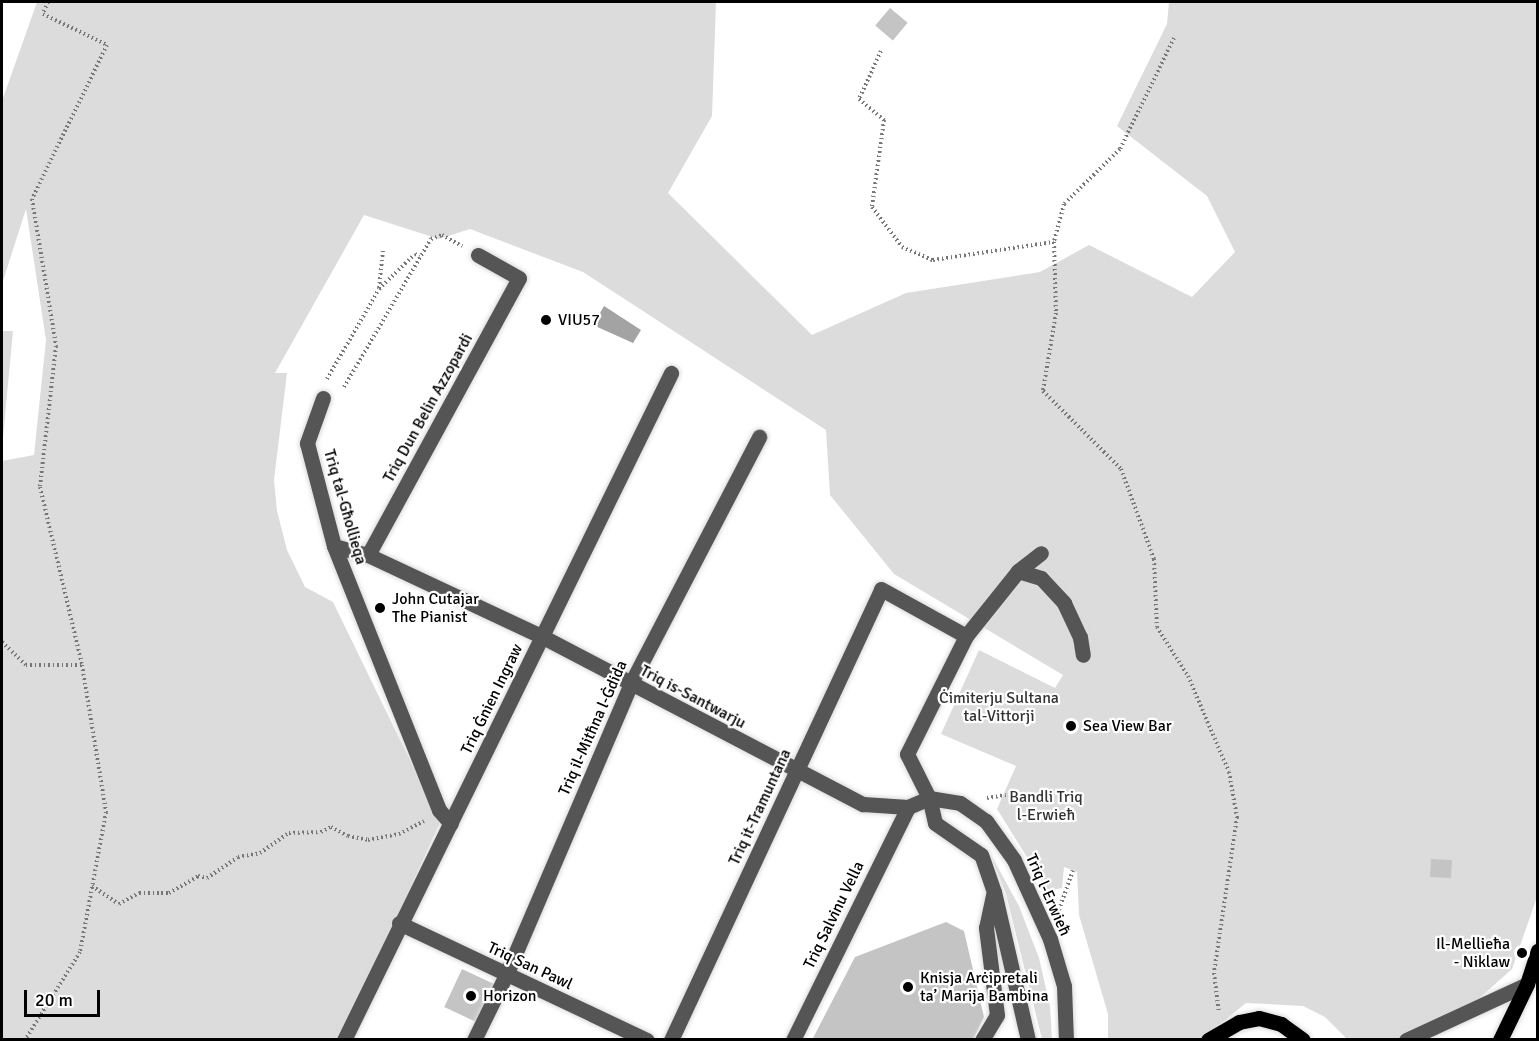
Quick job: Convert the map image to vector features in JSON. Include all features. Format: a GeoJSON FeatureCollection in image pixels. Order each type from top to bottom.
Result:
{"type":"FeatureCollection","features":[{"type":"Feature","properties":{"kind":"main road"},"geometry":{"type":"LineString","coordinates":[[1500,1040],[1527,984],[1538,951]]}},
{"type":"Feature","properties":{"kind":"main road"},"geometry":{"type":"LineString","coordinates":[[1208,1040],[1221,1030],[1259,1018],[1281,1024],[1303,1040]]}},
{"type":"Feature","properties":{"kind":"street","name":"Triq Dun Belin Azzopardi"},"geometry":{"type":"LineString","coordinates":[[368,555],[519,278],[478,255]]}},
{"type":"Feature","properties":{"kind":"street","name":"Triq Ġnien Ingraw"},"geometry":{"type":"LineString","coordinates":[[344,1040],[399,923],[451,824],[670,373]]}},
{"type":"Feature","properties":{"kind":"street","name":"Triq tal-Għollieqa"},"geometry":{"type":"LineString","coordinates":[[323,398],[307,443],[334,546],[439,810],[451,824]]}},
{"type":"Feature","properties":{"kind":"street","name":"Triq il-Mitħna l-Ġdida"},"geometry":{"type":"LineString","coordinates":[[474,1040],[506,975],[630,685],[759,437]]}},
{"type":"Feature","properties":{"kind":"street","name":"Triq is-Santwarju"},"geometry":{"type":"LineString","coordinates":[[334,546],[368,555],[543,637],[630,685],[863,804],[908,807]]}},
{"type":"Feature","properties":{"kind":"street"},"geometry":{"type":"LineString","coordinates":[[1028,1040],[994,892],[981,855],[935,823],[929,798],[907,754],[966,636],[1018,571],[1041,553]]}},
{"type":"Feature","properties":{"kind":"street"},"geometry":{"type":"LineString","coordinates":[[1018,571],[1041,578],[1064,603],[1080,637],[1083,655]]}},
{"type":"Feature","properties":{"kind":"street","name":"Triq it-Tramuntana"},"geometry":{"type":"LineString","coordinates":[[671,1040],[881,589],[966,636]]}},
{"type":"Feature","properties":{"kind":"street"},"geometry":{"type":"LineString","coordinates":[[908,807],[929,798]]}},
{"type":"Feature","properties":{"kind":"street","name":"Triq l-Erwieħ"},"geometry":{"type":"LineString","coordinates":[[929,798],[960,803],[986,821],[1014,860],[1050,939],[1064,986],[1066,1040]]}},
{"type":"Feature","properties":{"kind":"street","name":"Triq Salvinu Vella"},"geometry":{"type":"LineString","coordinates":[[793,1040],[908,807]]}},
{"type":"Feature","properties":{"kind":"street"},"geometry":{"type":"LineString","coordinates":[[982,1040],[997,1015],[986,928],[994,892]]}},
{"type":"Feature","properties":{"kind":"street","name":"Triq San Pawl"},"geometry":{"type":"LineString","coordinates":[[399,923],[647,1040]]}},
{"type":"Feature","properties":{"kind":"street"},"geometry":{"type":"LineString","coordinates":[[1406,1040],[1527,984]]}},
{"type":"Feature","properties":{"kind":"path"},"geometry":{"type":"LineString","coordinates":[[25,1040],[80,952],[106,812],[82,664],[40,487],[56,346],[32,199],[107,45],[43,14],[48,2]]}},
{"type":"Feature","properties":{"kind":"path"},"geometry":{"type":"LineString","coordinates":[[1174,38],[1120,149],[1064,204],[1054,242],[1056,313],[1043,392],[1121,469],[1154,559],[1157,627],[1188,676],[1229,772],[1237,818],[1214,973],[1221,1030]]}},
{"type":"Feature","properties":{"kind":"path"},"geometry":{"type":"LineString","coordinates":[[881,51],[859,99],[884,120],[872,207],[902,247],[933,260],[1054,242]]}},
{"type":"Feature","properties":{"kind":"path"},"geometry":{"type":"LineString","coordinates":[[344,387],[431,239],[442,235],[478,255]]}},
{"type":"Feature","properties":{"kind":"path"},"geometry":{"type":"LineString","coordinates":[[379,288],[383,250]]}},
{"type":"Feature","properties":{"kind":"path"},"geometry":{"type":"LineString","coordinates":[[323,398],[327,375],[379,288],[415,254],[420,256]]}},
{"type":"Feature","properties":{"kind":"path"},"geometry":{"type":"LineString","coordinates":[[2,642],[26,665],[82,664]]}},
{"type":"Feature","properties":{"kind":"path"},"geometry":{"type":"LineString","coordinates":[[92,886],[119,904],[138,893],[169,893],[198,876],[207,878],[238,857],[260,853],[289,833],[321,832],[331,827],[348,836],[368,840],[399,834],[439,810]]}},
{"type":"Feature","properties":{"kind":"path"},"geometry":{"type":"LineString","coordinates":[[1050,939],[1073,870]]}},
{"type":"Feature","properties":{"kind":"green space"},"geometry":{"type":"Polygon","coordinates":[[[37,2],[716,2],[712,116],[668,193],[812,335],[906,293],[1040,272],[1089,245],[1192,297],[1235,252],[1207,196],[1117,126],[1167,24],[1169,2],[1537,2],[1538,894],[1512,969],[1438,1035],[1424,1039],[1347,1039],[1325,1017],[1303,1006],[1246,1003],[1202,1039],[1108,1039],[1108,1014],[1079,915],[1077,872],[1064,867],[1062,888],[1048,891],[997,809],[1016,766],[941,734],[979,650],[1055,688],[1063,675],[894,574],[830,495],[826,430],[583,272],[470,229],[439,239],[364,215],[275,373],[287,373],[274,480],[277,511],[287,550],[305,587],[333,602],[440,822],[342,1039],[2,1039],[2,461],[34,455],[46,340],[26,209],[2,284],[2,101],[37,2]]]}},
{"type":"Feature","properties":{"kind":"green space"},"geometry":{"type":"Polygon","coordinates":[[[2,331],[13,331],[2,448],[2,331]]]}},
{"type":"Feature","properties":{"kind":"green space"},"geometry":{"type":"Polygon","coordinates":[[[991,855],[1019,906],[1039,958],[1050,1006],[1052,1039],[1042,1039],[1006,894],[991,855]]]}},
{"type":"Feature","properties":{"kind":"shaded area"},"geometry":{"type":"Polygon","coordinates":[[[604,306],[641,330],[633,343],[593,325],[604,306]]]}},
{"type":"Feature","properties":{"kind":"building"},"geometry":{"type":"Polygon","coordinates":[[[890,8],[908,23],[893,40],[875,26],[890,8]]]}},
{"type":"Feature","properties":{"kind":"building"},"geometry":{"type":"Polygon","coordinates":[[[1431,859],[1452,860],[1451,878],[1430,877],[1431,859]]]}},
{"type":"Feature","properties":{"kind":"building","name":"Knisja Arċipretali ta’ Marija Bambina"},"geometry":{"type":"Polygon","coordinates":[[[946,922],[964,931],[984,1017],[973,1040],[812,1040],[855,957],[946,922]]]}},
{"type":"Feature","properties":{"kind":"building","name":"Horizon"},"geometry":{"type":"Polygon","coordinates":[[[462,969],[498,986],[481,1024],[444,1007],[462,969]]]}},
{"type":"Feature","properties":{"kind":"place","name":"VIU57"},"geometry":{"type":"Point","coordinates":[546,320]}},
{"type":"Feature","properties":{"kind":"place","name":"John Cutajar The Pianist"},"geometry":{"type":"Point","coordinates":[380,608]}},
{"type":"Feature","properties":{"kind":"place","name":"Sea View Bar"},"geometry":{"type":"Point","coordinates":[1071,726]}},
{"type":"Feature","properties":{"kind":"place","name":"Il-Mellieħa - Niklaw"},"geometry":{"type":"Point","coordinates":[1522,953]}},
{"type":"Feature","properties":{"kind":"place","name":"Knisja Arċipretali ta’ Marija Bambina"},"geometry":{"type":"Point","coordinates":[908,987]}},
{"type":"Feature","properties":{"kind":"place","name":"Horizon"},"geometry":{"type":"Point","coordinates":[471,996]}},
{"type":"Feature","properties":{"kind":"park label","name":"Ċimiterju Sultana tal-Vittorji"},"geometry":{"type":"Point","coordinates":[999,707]}},
{"type":"Feature","properties":{"kind":"park label","name":"Bandli Triq l-Erwieħ"},"geometry":{"type":"Point","coordinates":[1046,806]}}]}
